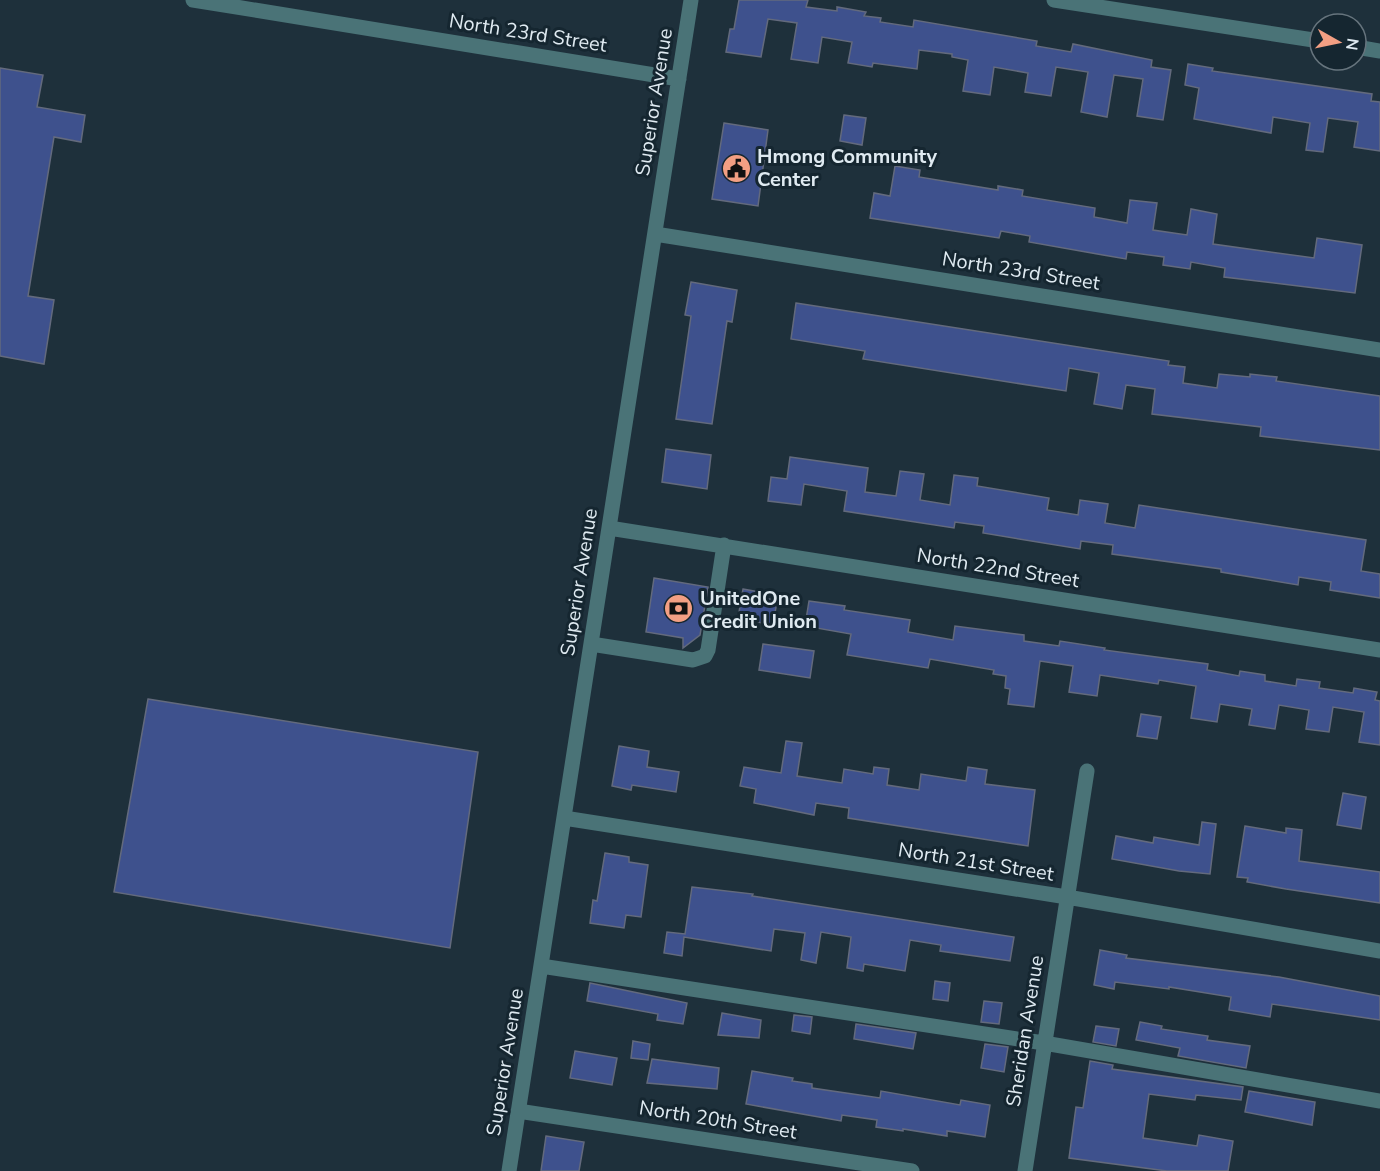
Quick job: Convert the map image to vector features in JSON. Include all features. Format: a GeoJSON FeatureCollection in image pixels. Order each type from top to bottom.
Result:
{"type":"FeatureCollection","features":[{"type":"Feature","properties":{"kind":"street","name":"North 23rd Street"},"geometry":{"type":"LineString","coordinates":[[193,0],[679,79]]}},
{"type":"Feature","properties":{"kind":"street","name":"Superior Avenue"},"geometry":{"type":"LineString","coordinates":[[509,1171],[691,0]]}},
{"type":"Feature","properties":{"kind":"street"},"geometry":{"type":"LineString","coordinates":[[1054,0],[1308,40]]}},
{"type":"Feature","properties":{"kind":"street","name":"North 23rd Street"},"geometry":{"type":"LineString","coordinates":[[655,234],[1380,350]]}},
{"type":"Feature","properties":{"kind":"street","name":"North 22nd Street"},"geometry":{"type":"LineString","coordinates":[[609,528],[1380,650]]}},
{"type":"Feature","properties":{"kind":"street"},"geometry":{"type":"LineString","coordinates":[[591,644],[693,660],[705,656],[708,650],[724,545]]}},
{"type":"Feature","properties":{"kind":"street","name":"Sheridan Avenue"},"geometry":{"type":"LineString","coordinates":[[1025,1171],[1087,771]]}},
{"type":"Feature","properties":{"kind":"street","name":"North 21st Street"},"geometry":{"type":"LineString","coordinates":[[564,818],[1067,897],[1380,951]]}},
{"type":"Feature","properties":{"kind":"street"},"geometry":{"type":"LineString","coordinates":[[541,966],[1044,1043],[1380,1101]]}},
{"type":"Feature","properties":{"kind":"street","name":"North 20th Street"},"geometry":{"type":"LineString","coordinates":[[518,1112],[912,1171]]}},
{"type":"Feature","properties":{"kind":"building"},"geometry":{"type":"Polygon","coordinates":[[[739,0],[808,0],[806,7],[837,11],[837,7],[866,12],[864,16],[881,18],[880,22],[913,27],[914,20],[1037,41],[1036,46],[1071,52],[1073,44],[1152,60],[1151,67],[1171,70],[1163,120],[1137,116],[1143,79],[1114,75],[1107,117],[1081,112],[1088,72],[1056,67],[1051,96],[1025,92],[1028,73],[994,67],[990,95],[963,91],[968,60],[952,57],[952,54],[919,50],[917,69],[873,63],[872,67],[848,63],[852,42],[822,37],[818,63],[791,59],[797,23],[768,19],[761,57],[726,52],[730,29],[734,29],[739,0]]]}},
{"type":"Feature","properties":{"kind":"building"},"geometry":{"type":"Polygon","coordinates":[[[1188,64],[1213,68],[1212,71],[1372,94],[1371,101],[1380,102],[1380,151],[1354,147],[1358,122],[1328,118],[1323,152],[1306,150],[1310,123],[1273,117],[1271,133],[1194,119],[1199,88],[1185,85],[1188,64]]]}},
{"type":"Feature","properties":{"kind":"building"},"geometry":{"type":"Polygon","coordinates":[[[0,68],[43,75],[37,107],[85,115],[81,142],[54,137],[28,296],[54,300],[44,364],[0,356],[0,68]]]}},
{"type":"Feature","properties":{"kind":"building"},"geometry":{"type":"Polygon","coordinates":[[[844,115],[866,118],[862,145],[840,141],[844,115]]]}},
{"type":"Feature","properties":{"kind":"building","name":"Hmong Community Center"},"geometry":{"type":"Polygon","coordinates":[[[724,123],[768,130],[758,206],[712,199],[724,123]]]}},
{"type":"Feature","properties":{"kind":"building"},"geometry":{"type":"Polygon","coordinates":[[[895,166],[920,170],[919,177],[998,190],[998,186],[1023,190],[1022,196],[1095,208],[1094,217],[1127,223],[1130,200],[1157,203],[1153,230],[1187,235],[1191,209],[1217,214],[1213,244],[1314,258],[1317,238],[1362,245],[1355,293],[1224,277],[1225,268],[1191,262],[1190,269],[1163,265],[1164,257],[1127,252],[1126,259],[1029,242],[1030,236],[1001,231],[999,238],[870,218],[874,193],[890,196],[895,166]]]}},
{"type":"Feature","properties":{"kind":"building"},"geometry":{"type":"Polygon","coordinates":[[[691,282],[737,290],[732,322],[727,321],[712,424],[676,419],[691,316],[685,315],[691,282]]]}},
{"type":"Feature","properties":{"kind":"building"},"geometry":{"type":"Polygon","coordinates":[[[796,303],[1169,361],[1168,365],[1185,367],[1183,383],[1217,388],[1219,374],[1250,377],[1250,374],[1277,377],[1276,381],[1380,396],[1380,450],[1260,436],[1261,427],[1152,414],[1155,389],[1126,385],[1122,409],[1094,404],[1099,373],[1069,368],[1066,391],[863,359],[865,351],[791,339],[796,303]]]}},
{"type":"Feature","properties":{"kind":"building"},"geometry":{"type":"Polygon","coordinates":[[[666,449],[711,455],[707,489],[662,482],[666,449]]]}},
{"type":"Feature","properties":{"kind":"building"},"geometry":{"type":"Polygon","coordinates":[[[790,457],[868,468],[865,492],[896,496],[900,471],[924,474],[920,500],[950,505],[954,475],[978,478],[977,486],[1049,498],[1047,510],[1078,515],[1080,500],[1108,504],[1105,523],[1135,528],[1139,505],[1366,540],[1361,571],[1380,574],[1380,598],[1330,590],[1331,582],[1299,577],[1298,585],[1221,572],[1221,569],[1112,554],[1113,545],[1081,541],[1080,549],[983,533],[984,526],[955,522],[954,528],[844,511],[847,491],[804,484],[801,505],[768,501],[771,477],[787,479],[790,457]]]}},
{"type":"Feature","properties":{"kind":"building","name":"UnitedOne Credit Union"},"geometry":{"type":"Polygon","coordinates":[[[654,578],[708,587],[700,635],[683,648],[683,638],[646,632],[654,578]]]}},
{"type":"Feature","properties":{"kind":"building"},"geometry":{"type":"Polygon","coordinates":[[[743,589],[766,593],[765,598],[777,601],[773,625],[738,618],[743,589]]]}},
{"type":"Feature","properties":{"kind":"building"},"geometry":{"type":"Polygon","coordinates":[[[809,601],[845,606],[844,610],[910,620],[908,632],[953,640],[955,626],[1024,635],[1024,641],[1059,646],[1060,641],[1105,648],[1104,650],[1208,664],[1207,670],[1239,676],[1240,671],[1265,675],[1265,681],[1296,686],[1297,679],[1320,682],[1319,688],[1353,693],[1354,688],[1377,692],[1375,700],[1380,701],[1380,745],[1359,742],[1364,712],[1333,707],[1329,732],[1306,729],[1309,710],[1279,705],[1275,729],[1249,725],[1252,709],[1220,704],[1217,722],[1191,718],[1196,686],[1159,680],[1158,684],[1100,675],[1097,696],[1069,692],[1073,666],[1040,661],[1034,707],[1008,704],[1010,689],[1005,688],[1006,676],[993,674],[994,670],[930,659],[928,668],[847,655],[851,634],[805,626],[809,601]]]}},
{"type":"Feature","properties":{"kind":"building"},"geometry":{"type":"Polygon","coordinates":[[[763,644],[814,651],[810,678],[759,670],[763,644]]]}},
{"type":"Feature","properties":{"kind":"building"},"geometry":{"type":"Polygon","coordinates":[[[148,699],[478,752],[450,948],[114,892],[148,699]]]}},
{"type":"Feature","properties":{"kind":"building"},"geometry":{"type":"Polygon","coordinates":[[[1141,714],[1161,717],[1157,739],[1137,736],[1141,714]]]}},
{"type":"Feature","properties":{"kind":"building"},"geometry":{"type":"Polygon","coordinates":[[[786,741],[802,743],[797,776],[842,783],[844,769],[873,774],[874,767],[889,769],[887,785],[919,790],[921,774],[966,781],[968,767],[987,770],[985,784],[1035,790],[1028,846],[848,818],[849,808],[816,803],[814,815],[754,803],[756,789],[740,786],[744,767],[781,773],[786,741]]]}},
{"type":"Feature","properties":{"kind":"building"},"geometry":{"type":"Polygon","coordinates":[[[619,746],[649,751],[647,767],[679,772],[676,792],[632,785],[631,790],[612,786],[619,746]]]}},
{"type":"Feature","properties":{"kind":"building"},"geometry":{"type":"Polygon","coordinates":[[[1343,793],[1366,797],[1361,829],[1337,825],[1343,793]]]}},
{"type":"Feature","properties":{"kind":"building"},"geometry":{"type":"Polygon","coordinates":[[[1202,822],[1216,824],[1210,874],[1112,859],[1116,836],[1153,843],[1154,837],[1199,845],[1202,822]]]}},
{"type":"Feature","properties":{"kind":"building"},"geometry":{"type":"Polygon","coordinates":[[[1245,826],[1286,833],[1286,828],[1302,830],[1299,861],[1380,872],[1380,903],[1247,882],[1248,878],[1237,877],[1245,826]]]}},
{"type":"Feature","properties":{"kind":"building"},"geometry":{"type":"Polygon","coordinates":[[[605,853],[629,857],[629,862],[648,865],[641,917],[626,915],[624,928],[590,923],[593,900],[597,901],[605,853]]]}},
{"type":"Feature","properties":{"kind":"building"},"geometry":{"type":"Polygon","coordinates":[[[692,887],[753,894],[752,896],[1014,937],[1010,961],[940,951],[941,945],[910,940],[905,971],[864,964],[863,971],[847,968],[851,937],[821,932],[816,963],[801,960],[805,933],[774,929],[771,951],[684,937],[682,956],[664,953],[667,932],[685,934],[692,887]]]}},
{"type":"Feature","properties":{"kind":"building"},"geometry":{"type":"Polygon","coordinates":[[[1100,950],[1127,955],[1126,958],[1279,977],[1380,996],[1380,1020],[1272,1004],[1270,1017],[1229,1010],[1231,997],[1169,987],[1169,989],[1115,982],[1114,989],[1094,985],[1100,950]]]}},
{"type":"Feature","properties":{"kind":"building"},"geometry":{"type":"Polygon","coordinates":[[[935,981],[950,983],[948,1001],[933,999],[935,981]]]}},
{"type":"Feature","properties":{"kind":"building"},"geometry":{"type":"Polygon","coordinates":[[[590,983],[687,1003],[683,1024],[657,1020],[658,1014],[587,1001],[590,983]]]}},
{"type":"Feature","properties":{"kind":"building"},"geometry":{"type":"Polygon","coordinates":[[[984,1001],[1002,1003],[999,1024],[981,1022],[984,1001]]]}},
{"type":"Feature","properties":{"kind":"building"},"geometry":{"type":"Polygon","coordinates":[[[722,1013],[761,1020],[759,1038],[718,1035],[722,1013]]]}},
{"type":"Feature","properties":{"kind":"building"},"geometry":{"type":"Polygon","coordinates":[[[794,1015],[812,1017],[810,1034],[792,1031],[794,1015]]]}},
{"type":"Feature","properties":{"kind":"building"},"geometry":{"type":"Polygon","coordinates":[[[1140,1022],[1162,1026],[1161,1029],[1208,1036],[1207,1040],[1250,1046],[1246,1068],[1178,1056],[1180,1048],[1136,1040],[1140,1022]]]}},
{"type":"Feature","properties":{"kind":"building"},"geometry":{"type":"Polygon","coordinates":[[[856,1024],[916,1033],[913,1049],[854,1039],[856,1024]]]}},
{"type":"Feature","properties":{"kind":"building"},"geometry":{"type":"Polygon","coordinates":[[[1096,1026],[1119,1029],[1116,1046],[1093,1042],[1096,1026]]]}},
{"type":"Feature","properties":{"kind":"building"},"geometry":{"type":"Polygon","coordinates":[[[633,1041],[650,1044],[648,1060],[631,1058],[633,1041]]]}},
{"type":"Feature","properties":{"kind":"building"},"geometry":{"type":"Polygon","coordinates":[[[985,1044],[1008,1047],[1004,1072],[981,1068],[985,1044]]]}},
{"type":"Feature","properties":{"kind":"building"},"geometry":{"type":"Polygon","coordinates":[[[575,1051],[617,1058],[612,1085],[570,1078],[575,1051]]]}},
{"type":"Feature","properties":{"kind":"building"},"geometry":{"type":"Polygon","coordinates":[[[652,1059],[719,1068],[717,1089],[647,1083],[652,1059]]]}},
{"type":"Feature","properties":{"kind":"building"},"geometry":{"type":"Polygon","coordinates":[[[1090,1061],[1113,1065],[1112,1069],[1243,1087],[1241,1100],[1196,1095],[1195,1100],[1149,1094],[1143,1138],[1197,1146],[1199,1135],[1233,1141],[1228,1171],[1167,1171],[1069,1158],[1076,1107],[1083,1108],[1090,1061]]]}},
{"type":"Feature","properties":{"kind":"building"},"geometry":{"type":"Polygon","coordinates":[[[752,1071],[793,1078],[792,1081],[812,1084],[812,1088],[880,1098],[881,1091],[960,1105],[961,1100],[990,1105],[985,1137],[947,1131],[947,1136],[903,1129],[903,1131],[876,1127],[877,1120],[842,1115],[841,1121],[746,1104],[752,1071]]]}},
{"type":"Feature","properties":{"kind":"building"},"geometry":{"type":"Polygon","coordinates":[[[1249,1091],[1315,1102],[1312,1125],[1245,1112],[1249,1091]]]}},
{"type":"Feature","properties":{"kind":"building"},"geometry":{"type":"Polygon","coordinates":[[[546,1136],[584,1142],[579,1171],[541,1171],[546,1136]]]}},
{"type":"Feature","properties":{"kind":"place","name":"Hmong Community Center"},"geometry":{"type":"Point","coordinates":[736,168]}},
{"type":"Feature","properties":{"kind":"place","name":"UnitedOne Credit Union"},"geometry":{"type":"Point","coordinates":[679,609]}}]}
